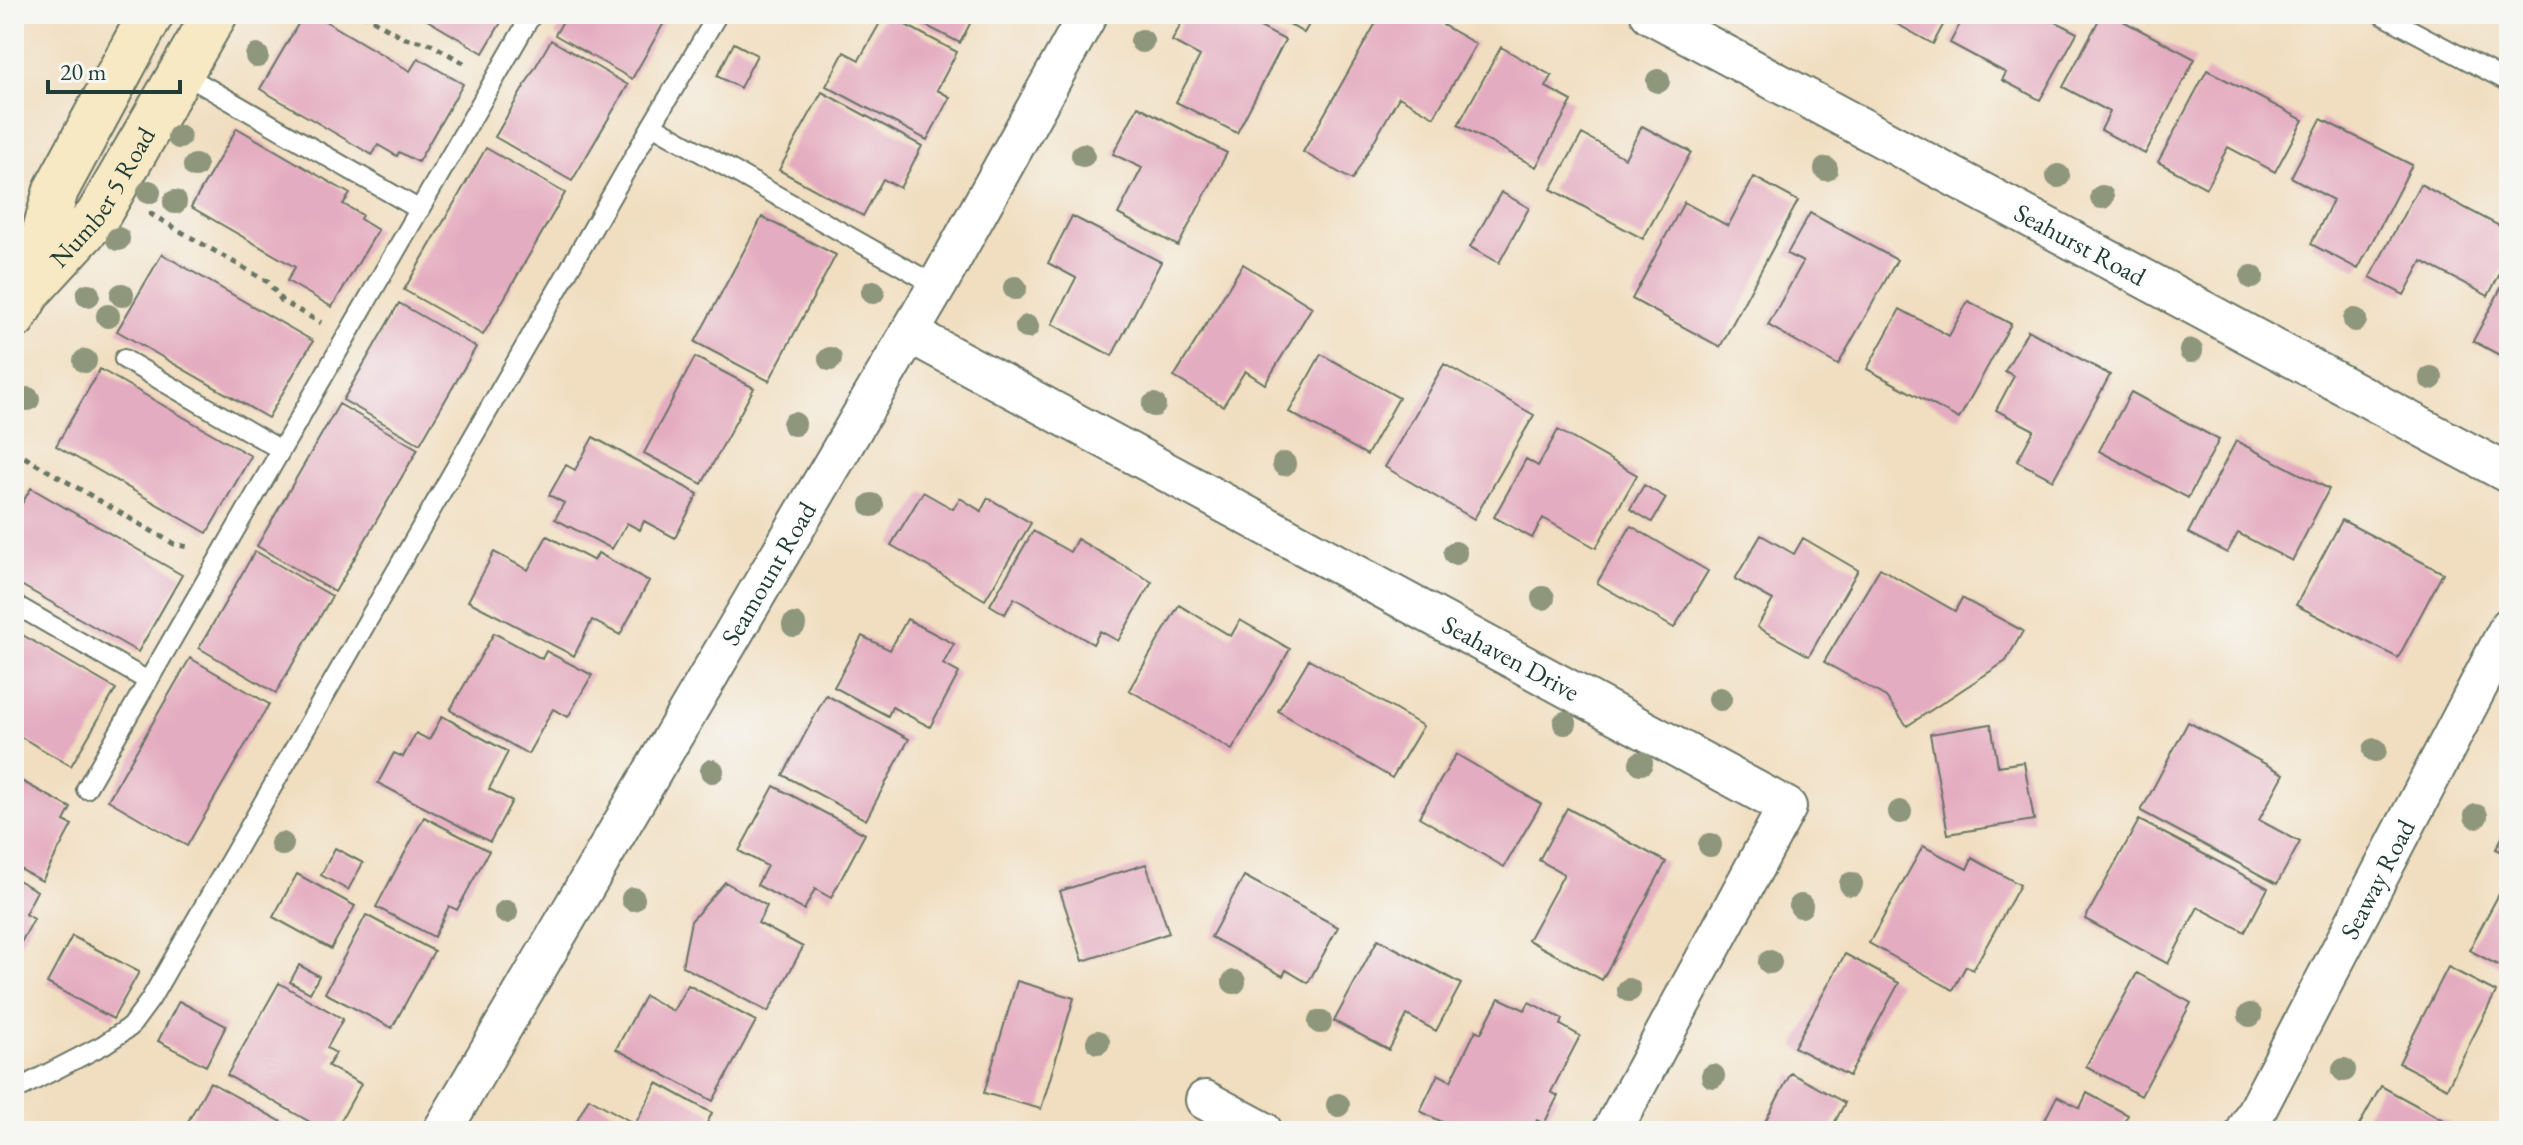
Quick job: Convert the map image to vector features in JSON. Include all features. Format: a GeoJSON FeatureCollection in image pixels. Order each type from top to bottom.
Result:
{"type":"FeatureCollection","features":[{"type":"Feature","properties":{"kind":"main road","name":"Number 5 Road"},"geometry":{"type":"LineString","coordinates":[[21,304],[56,190],[151,14]]}},
{"type":"Feature","properties":{"kind":"main road","name":"Number 5 Road"},"geometry":{"type":"LineString","coordinates":[[21,304],[97,217],[215,14]]}},
{"type":"Feature","properties":{"kind":"street","name":"Seamount Road"},"geometry":{"type":"LineString","coordinates":[[442,1131],[937,286],[1088,14]]}},
{"type":"Feature","properties":{"kind":"street","name":"Seahurst Road"},"geometry":{"type":"LineString","coordinates":[[1650,14],[2509,474]]}},
{"type":"Feature","properties":{"kind":"street","name":"Seahaven Drive"},"geometry":{"type":"LineString","coordinates":[[909,333],[1787,807],[1612,1131]]}},
{"type":"Feature","properties":{"kind":"street","name":"Seaway Road"},"geometry":{"type":"LineString","coordinates":[[2246,1131],[2509,627]]}},
{"type":"Feature","properties":{"kind":"street"},"geometry":{"type":"LineString","coordinates":[[1205,1100],[1263,1131]]}},
{"type":"Feature","properties":{"kind":"lane"},"geometry":{"type":"LineString","coordinates":[[86,789],[532,14]]}},
{"type":"Feature","properties":{"kind":"lane"},"geometry":{"type":"LineString","coordinates":[[14,1091],[103,1045],[130,1027],[150,1000],[718,14]]}},
{"type":"Feature","properties":{"kind":"lane"},"geometry":{"type":"LineString","coordinates":[[2381,14],[2509,82]]}},
{"type":"Feature","properties":{"kind":"lane"},"geometry":{"type":"LineString","coordinates":[[182,73],[420,210]]}},
{"type":"Feature","properties":{"kind":"lane"},"geometry":{"type":"LineString","coordinates":[[652,125],[937,286]]}},
{"type":"Feature","properties":{"kind":"lane"},"geometry":{"type":"LineString","coordinates":[[124,359],[281,450]]}},
{"type":"Feature","properties":{"kind":"lane"},"geometry":{"type":"LineString","coordinates":[[14,604],[148,681]]}},
{"type":"Feature","properties":{"kind":"path"},"geometry":{"type":"LineString","coordinates":[[362,14],[405,38],[431,44],[495,80]]}},
{"type":"Feature","properties":{"kind":"path"},"geometry":{"type":"LineString","coordinates":[[144,211],[268,282],[282,301],[346,337]]}},
{"type":"Feature","properties":{"kind":"path"},"geometry":{"type":"LineString","coordinates":[[14,451],[174,544],[194,548],[217,561]]}},
{"type":"Feature","properties":{"kind":"building"},"geometry":{"type":"Polygon","coordinates":[[[304,14],[313,14],[410,71],[418,58],[463,84],[418,162],[399,152],[397,156],[378,145],[372,155],[260,89],[304,14]]]}},
{"type":"Feature","properties":{"kind":"building"},"geometry":{"type":"Polygon","coordinates":[[[417,14],[506,14],[483,53],[417,14]]]}},
{"type":"Feature","properties":{"kind":"building"},"geometry":{"type":"Polygon","coordinates":[[[567,14],[669,14],[632,79],[555,35],[567,14]]]}},
{"type":"Feature","properties":{"kind":"building"},"geometry":{"type":"Polygon","coordinates":[[[885,14],[957,52],[937,90],[950,97],[927,140],[826,86],[844,52],[859,60],[885,14]]]}},
{"type":"Feature","properties":{"kind":"building"},"geometry":{"type":"Polygon","coordinates":[[[921,14],[975,14],[960,43],[917,21],[921,14]]]}},
{"type":"Feature","properties":{"kind":"building"},"geometry":{"type":"Polygon","coordinates":[[[1186,14],[1235,14],[1285,40],[1237,133],[1176,102],[1200,56],[1172,41],[1186,14]]]}},
{"type":"Feature","properties":{"kind":"building"},"geometry":{"type":"Polygon","coordinates":[[[1272,14],[1315,14],[1304,33],[1272,14]]]}},
{"type":"Feature","properties":{"kind":"building"},"geometry":{"type":"Polygon","coordinates":[[[1381,14],[1449,14],[1443,25],[1476,44],[1434,117],[1399,97],[1352,180],[1303,152],[1381,14]]]}},
{"type":"Feature","properties":{"kind":"building"},"geometry":{"type":"Polygon","coordinates":[[[1893,14],[1949,14],[1933,44],[1890,20],[1893,14]]]}},
{"type":"Feature","properties":{"kind":"building"},"geometry":{"type":"Polygon","coordinates":[[[1965,14],[2041,14],[2077,33],[2040,100],[2002,80],[2006,73],[1950,43],[1965,14]]]}},
{"type":"Feature","properties":{"kind":"building"},"geometry":{"type":"Polygon","coordinates":[[[2102,14],[2110,14],[2195,59],[2145,154],[2101,130],[2110,112],[2063,87],[2102,14]]]}},
{"type":"Feature","properties":{"kind":"building"},"geometry":{"type":"Polygon","coordinates":[[[551,40],[628,85],[572,181],[495,137],[551,40]]]}},
{"type":"Feature","properties":{"kind":"building"},"geometry":{"type":"Polygon","coordinates":[[[734,43],[757,55],[740,88],[717,76],[734,43]]]}},
{"type":"Feature","properties":{"kind":"building"},"geometry":{"type":"Polygon","coordinates":[[[1501,47],[1552,76],[1546,87],[1572,101],[1536,167],[1458,125],[1501,47]]]}},
{"type":"Feature","properties":{"kind":"building"},"geometry":{"type":"Polygon","coordinates":[[[2207,70],[2303,120],[2275,172],[2228,147],[2206,188],[2158,162],[2207,70]]]}},
{"type":"Feature","properties":{"kind":"building"},"geometry":{"type":"Polygon","coordinates":[[[822,92],[922,146],[900,188],[883,179],[863,216],[779,170],[822,92]]]}},
{"type":"Feature","properties":{"kind":"building"},"geometry":{"type":"Polygon","coordinates":[[[1138,106],[1227,153],[1178,246],[1118,214],[1142,168],[1113,154],[1138,106]]]}},
{"type":"Feature","properties":{"kind":"building"},"geometry":{"type":"Polygon","coordinates":[[[2321,119],[2412,165],[2358,269],[2311,244],[2333,200],[2291,177],[2321,119]]]}},
{"type":"Feature","properties":{"kind":"building"},"geometry":{"type":"Polygon","coordinates":[[[1642,126],[1691,152],[1643,239],[1551,189],[1582,134],[1625,158],[1642,126]]]}},
{"type":"Feature","properties":{"kind":"building"},"geometry":{"type":"Polygon","coordinates":[[[237,128],[350,194],[343,204],[362,215],[360,219],[378,230],[332,307],[287,281],[295,267],[191,207],[237,128]]]}},
{"type":"Feature","properties":{"kind":"building"},"geometry":{"type":"Polygon","coordinates":[[[486,148],[565,193],[483,335],[404,290],[486,148]]]}},
{"type":"Feature","properties":{"kind":"building"},"geometry":{"type":"Polygon","coordinates":[[[1754,177],[1798,201],[1720,347],[1632,299],[1684,202],[1728,226],[1754,177]]]}},
{"type":"Feature","properties":{"kind":"building"},"geometry":{"type":"Polygon","coordinates":[[[2420,184],[2509,231],[2509,257],[2488,296],[2422,261],[2404,295],[2370,277],[2420,184]]]}},
{"type":"Feature","properties":{"kind":"building"},"geometry":{"type":"Polygon","coordinates":[[[1501,192],[1529,208],[1499,263],[1470,247],[1501,192]]]}},
{"type":"Feature","properties":{"kind":"building"},"geometry":{"type":"Polygon","coordinates":[[[1810,213],[1897,260],[1838,365],[1768,325],[1803,262],[1787,254],[1810,213]]]}},
{"type":"Feature","properties":{"kind":"building"},"geometry":{"type":"Polygon","coordinates":[[[1072,216],[1161,262],[1112,356],[1052,324],[1076,278],[1048,263],[1072,216]]]}},
{"type":"Feature","properties":{"kind":"building"},"geometry":{"type":"Polygon","coordinates":[[[762,217],[836,255],[769,381],[695,342],[762,217]]]}},
{"type":"Feature","properties":{"kind":"building"},"geometry":{"type":"Polygon","coordinates":[[[162,254],[313,341],[268,418],[117,331],[162,254]]]}},
{"type":"Feature","properties":{"kind":"building"},"geometry":{"type":"Polygon","coordinates":[[[1243,264],[1312,307],[1265,384],[1245,371],[1223,406],[1174,377],[1243,264]]]}},
{"type":"Feature","properties":{"kind":"building"},"geometry":{"type":"Polygon","coordinates":[[[2509,273],[2509,360],[2473,341],[2509,273]]]}},
{"type":"Feature","properties":{"kind":"building"},"geometry":{"type":"Polygon","coordinates":[[[1968,301],[2011,324],[1959,419],[1867,369],[1900,309],[1949,336],[1968,301]]]}},
{"type":"Feature","properties":{"kind":"building"},"geometry":{"type":"Polygon","coordinates":[[[399,303],[476,347],[420,444],[343,400],[399,303]]]}},
{"type":"Feature","properties":{"kind":"building"},"geometry":{"type":"Polygon","coordinates":[[[2028,330],[2110,375],[2053,480],[2017,461],[2034,430],[1996,410],[2014,376],[2005,371],[2028,330]]]}},
{"type":"Feature","properties":{"kind":"building"},"geometry":{"type":"Polygon","coordinates":[[[1321,354],[1399,398],[1367,455],[1289,412],[1321,354]]]}},
{"type":"Feature","properties":{"kind":"building"},"geometry":{"type":"Polygon","coordinates":[[[695,357],[754,388],[702,484],[644,453],[695,357]]]}},
{"type":"Feature","properties":{"kind":"building"},"geometry":{"type":"Polygon","coordinates":[[[1444,364],[1534,415],[1474,519],[1385,467],[1444,364]]]}},
{"type":"Feature","properties":{"kind":"building"},"geometry":{"type":"Polygon","coordinates":[[[100,369],[251,456],[207,533],[56,446],[100,369]]]}},
{"type":"Feature","properties":{"kind":"building"},"geometry":{"type":"Polygon","coordinates":[[[2131,392],[2219,440],[2188,498],[2099,451],[2131,392]]]}},
{"type":"Feature","properties":{"kind":"building"},"geometry":{"type":"Polygon","coordinates":[[[339,404],[418,449],[335,592],[257,546],[339,404]]]}},
{"type":"Feature","properties":{"kind":"building"},"geometry":{"type":"Polygon","coordinates":[[[1558,430],[1637,475],[1596,548],[1543,518],[1532,538],[1494,517],[1526,459],[1538,466],[1558,430]]]}},
{"type":"Feature","properties":{"kind":"building"},"geometry":{"type":"Polygon","coordinates":[[[593,437],[698,494],[675,538],[644,521],[640,530],[627,523],[612,549],[555,519],[564,503],[549,495],[566,465],[575,470],[593,437]]]}},
{"type":"Feature","properties":{"kind":"building"},"geometry":{"type":"Polygon","coordinates":[[[2236,441],[2329,489],[2292,561],[2238,533],[2227,553],[2188,533],[2236,441]]]}},
{"type":"Feature","properties":{"kind":"building"},"geometry":{"type":"Polygon","coordinates":[[[1644,485],[1666,498],[1652,522],[1630,509],[1644,485]]]}},
{"type":"Feature","properties":{"kind":"building"},"geometry":{"type":"Polygon","coordinates":[[[31,488],[182,575],[138,652],[14,581],[14,517],[31,488]]]}},
{"type":"Feature","properties":{"kind":"building"},"geometry":{"type":"Polygon","coordinates":[[[923,492],[953,509],[960,498],[981,511],[988,498],[1031,523],[985,600],[891,545],[923,492]]]}},
{"type":"Feature","properties":{"kind":"building"},"geometry":{"type":"Polygon","coordinates":[[[2342,520],[2443,573],[2398,658],[2296,605],[2342,520]]]}},
{"type":"Feature","properties":{"kind":"building"},"geometry":{"type":"Polygon","coordinates":[[[1631,526],[1708,571],[1674,628],[1597,583],[1631,526]]]}},
{"type":"Feature","properties":{"kind":"building"},"geometry":{"type":"Polygon","coordinates":[[[1033,531],[1070,552],[1077,539],[1152,582],[1118,641],[1100,631],[1093,644],[1014,598],[1005,614],[990,605],[1033,531]]]}},
{"type":"Feature","properties":{"kind":"building"},"geometry":{"type":"Polygon","coordinates":[[[1761,535],[1794,554],[1803,538],[1858,570],[1809,656],[1757,627],[1773,600],[1735,579],[1761,535]]]}},
{"type":"Feature","properties":{"kind":"building"},"geometry":{"type":"Polygon","coordinates":[[[547,536],[594,561],[598,553],[649,581],[620,635],[592,620],[574,656],[468,601],[494,552],[528,570],[547,536]]]}},
{"type":"Feature","properties":{"kind":"building"},"geometry":{"type":"Polygon","coordinates":[[[255,551],[332,596],[276,693],[199,648],[255,551]]]}},
{"type":"Feature","properties":{"kind":"building"},"geometry":{"type":"Polygon","coordinates":[[[1880,568],[1955,611],[1962,598],[2023,631],[2006,661],[1907,726],[1886,697],[1824,662],[1880,568]]]}},
{"type":"Feature","properties":{"kind":"building"},"geometry":{"type":"Polygon","coordinates":[[[1179,605],[1231,636],[1240,620],[1290,649],[1232,750],[1129,690],[1179,605]]]}},
{"type":"Feature","properties":{"kind":"building"},"geometry":{"type":"Polygon","coordinates":[[[907,619],[954,644],[943,664],[959,673],[930,727],[892,707],[888,716],[834,687],[862,636],[890,650],[907,619]]]}},
{"type":"Feature","properties":{"kind":"building"},"geometry":{"type":"Polygon","coordinates":[[[14,630],[116,689],[71,766],[14,733],[14,630]]]}},
{"type":"Feature","properties":{"kind":"building"},"geometry":{"type":"Polygon","coordinates":[[[494,633],[542,659],[546,651],[592,675],[568,717],[553,709],[528,754],[450,710],[494,633]]]}},
{"type":"Feature","properties":{"kind":"building"},"geometry":{"type":"Polygon","coordinates":[[[190,658],[269,704],[187,846],[108,800],[190,658]]]}},
{"type":"Feature","properties":{"kind":"building"},"geometry":{"type":"Polygon","coordinates":[[[1309,659],[1423,726],[1392,778],[1278,711],[1309,659]]]}},
{"type":"Feature","properties":{"kind":"building"},"geometry":{"type":"Polygon","coordinates":[[[826,695],[909,739],[866,820],[783,775],[826,695]]]}},
{"type":"Feature","properties":{"kind":"building"},"geometry":{"type":"Polygon","coordinates":[[[442,716],[508,752],[489,789],[512,801],[490,842],[378,783],[394,753],[403,757],[416,733],[429,740],[442,716]]]}},
{"type":"Feature","properties":{"kind":"building"},"geometry":{"type":"Polygon","coordinates":[[[2188,722],[2284,774],[2259,820],[2300,842],[2277,884],[2141,811],[2188,722]]]}},
{"type":"Feature","properties":{"kind":"building"},"geometry":{"type":"Polygon","coordinates":[[[1991,724],[1998,766],[2024,762],[2034,820],[1948,834],[1930,734],[1991,724]]]}},
{"type":"Feature","properties":{"kind":"building"},"geometry":{"type":"Polygon","coordinates":[[[1456,754],[1541,804],[1504,867],[1419,817],[1456,754]]]}},
{"type":"Feature","properties":{"kind":"building"},"geometry":{"type":"Polygon","coordinates":[[[14,777],[71,808],[64,821],[72,825],[42,881],[14,866],[14,777]]]}},
{"type":"Feature","properties":{"kind":"building"},"geometry":{"type":"Polygon","coordinates":[[[774,786],[865,834],[831,898],[815,889],[804,910],[757,885],[767,866],[739,851],[774,786]]]}},
{"type":"Feature","properties":{"kind":"building"},"geometry":{"type":"Polygon","coordinates":[[[1567,808],[1666,862],[1602,980],[1528,940],[1564,874],[1539,860],[1567,808]]]}},
{"type":"Feature","properties":{"kind":"building"},"geometry":{"type":"Polygon","coordinates":[[[424,817],[489,851],[457,910],[449,906],[434,937],[376,907],[424,817]]]}},
{"type":"Feature","properties":{"kind":"building"},"geometry":{"type":"Polygon","coordinates":[[[2139,820],[2268,888],[2245,932],[2198,907],[2168,964],[2085,919],[2139,820]]]}},
{"type":"Feature","properties":{"kind":"building"},"geometry":{"type":"Polygon","coordinates":[[[2509,824],[2509,855],[2496,849],[2509,824]]]}},
{"type":"Feature","properties":{"kind":"building"},"geometry":{"type":"Polygon","coordinates":[[[1923,846],[1967,869],[1972,858],[2020,885],[1973,970],[1966,966],[1953,990],[1869,943],[1923,846]]]}},
{"type":"Feature","properties":{"kind":"building"},"geometry":{"type":"Polygon","coordinates":[[[335,848],[363,863],[348,890],[321,875],[335,848]]]}},
{"type":"Feature","properties":{"kind":"building"},"geometry":{"type":"Polygon","coordinates":[[[1146,864],[1169,933],[1083,961],[1060,891],[1146,864]]]}},
{"type":"Feature","properties":{"kind":"building"},"geometry":{"type":"Polygon","coordinates":[[[297,874],[355,906],[331,949],[273,917],[297,874]]]}},
{"type":"Feature","properties":{"kind":"building"},"geometry":{"type":"Polygon","coordinates":[[[1244,876],[1338,927],[1308,983],[1286,970],[1283,976],[1211,937],[1244,876]]]}},
{"type":"Feature","properties":{"kind":"building"},"geometry":{"type":"Polygon","coordinates":[[[14,878],[37,891],[25,914],[34,919],[14,955],[14,878]]]}},
{"type":"Feature","properties":{"kind":"building"},"geometry":{"type":"Polygon","coordinates":[[[2506,881],[2509,882],[2509,971],[2469,950],[2506,881]]]}},
{"type":"Feature","properties":{"kind":"building"},"geometry":{"type":"Polygon","coordinates":[[[725,882],[767,906],[758,923],[803,947],[768,1012],[682,966],[691,921],[725,882]]]}},
{"type":"Feature","properties":{"kind":"building"},"geometry":{"type":"Polygon","coordinates":[[[366,915],[434,951],[392,1028],[325,993],[366,915]]]}},
{"type":"Feature","properties":{"kind":"building"},"geometry":{"type":"Polygon","coordinates":[[[72,936],[139,972],[113,1019],[47,983],[72,936]]]}},
{"type":"Feature","properties":{"kind":"building"},"geometry":{"type":"Polygon","coordinates":[[[1378,939],[1461,984],[1436,1031],[1407,1015],[1389,1050],[1334,1021],[1378,939]]]}},
{"type":"Feature","properties":{"kind":"building"},"geometry":{"type":"Polygon","coordinates":[[[1845,954],[1899,983],[1849,1076],[1794,1047],[1845,954]]]}},
{"type":"Feature","properties":{"kind":"building"},"geometry":{"type":"Polygon","coordinates":[[[299,965],[319,976],[310,993],[290,982],[299,965]]]}},
{"type":"Feature","properties":{"kind":"building"},"geometry":{"type":"Polygon","coordinates":[[[2448,967],[2496,992],[2447,1088],[2399,1063],[2448,967]]]}},
{"type":"Feature","properties":{"kind":"building"},"geometry":{"type":"Polygon","coordinates":[[[2137,973],[2191,1003],[2141,1096],[2086,1066],[2137,973]]]}},
{"type":"Feature","properties":{"kind":"building"},"geometry":{"type":"Polygon","coordinates":[[[1017,981],[1074,998],[1041,1109],[984,1093],[1017,981]]]}},
{"type":"Feature","properties":{"kind":"building"},"geometry":{"type":"Polygon","coordinates":[[[279,983],[343,1019],[327,1048],[336,1053],[328,1066],[361,1084],[335,1131],[326,1131],[227,1075],[279,983]]]}},
{"type":"Feature","properties":{"kind":"building"},"geometry":{"type":"Polygon","coordinates":[[[688,985],[756,1021],[713,1101],[616,1049],[645,996],[673,1011],[688,985]]]}},
{"type":"Feature","properties":{"kind":"building"},"geometry":{"type":"Polygon","coordinates":[[[1499,998],[1525,1010],[1529,1002],[1563,1019],[1561,1025],[1580,1036],[1551,1092],[1558,1096],[1544,1124],[1537,1120],[1531,1131],[1460,1131],[1420,1111],[1438,1074],[1451,1081],[1476,1030],[1481,1033],[1499,998]]]}},
{"type":"Feature","properties":{"kind":"building"},"geometry":{"type":"Polygon","coordinates":[[[179,1001],[226,1026],[206,1066],[158,1041],[179,1001]]]}},
{"type":"Feature","properties":{"kind":"building"},"geometry":{"type":"Polygon","coordinates":[[[1791,1073],[1845,1103],[1830,1131],[1760,1131],[1791,1073]]]}},
{"type":"Feature","properties":{"kind":"building"},"geometry":{"type":"Polygon","coordinates":[[[210,1082],[298,1131],[201,1131],[187,1123],[210,1082]]]}},
{"type":"Feature","properties":{"kind":"building"},"geometry":{"type":"Polygon","coordinates":[[[657,1083],[712,1113],[703,1131],[571,1131],[589,1098],[635,1124],[657,1083]]]}},
{"type":"Feature","properties":{"kind":"building"},"geometry":{"type":"Polygon","coordinates":[[[2381,1086],[2463,1131],[2356,1131],[2381,1086]]]}},
{"type":"Feature","properties":{"kind":"building"},"geometry":{"type":"Polygon","coordinates":[[[2087,1093],[2128,1115],[2119,1131],[2039,1131],[2057,1096],[2080,1108],[2087,1093]]]}}]}
